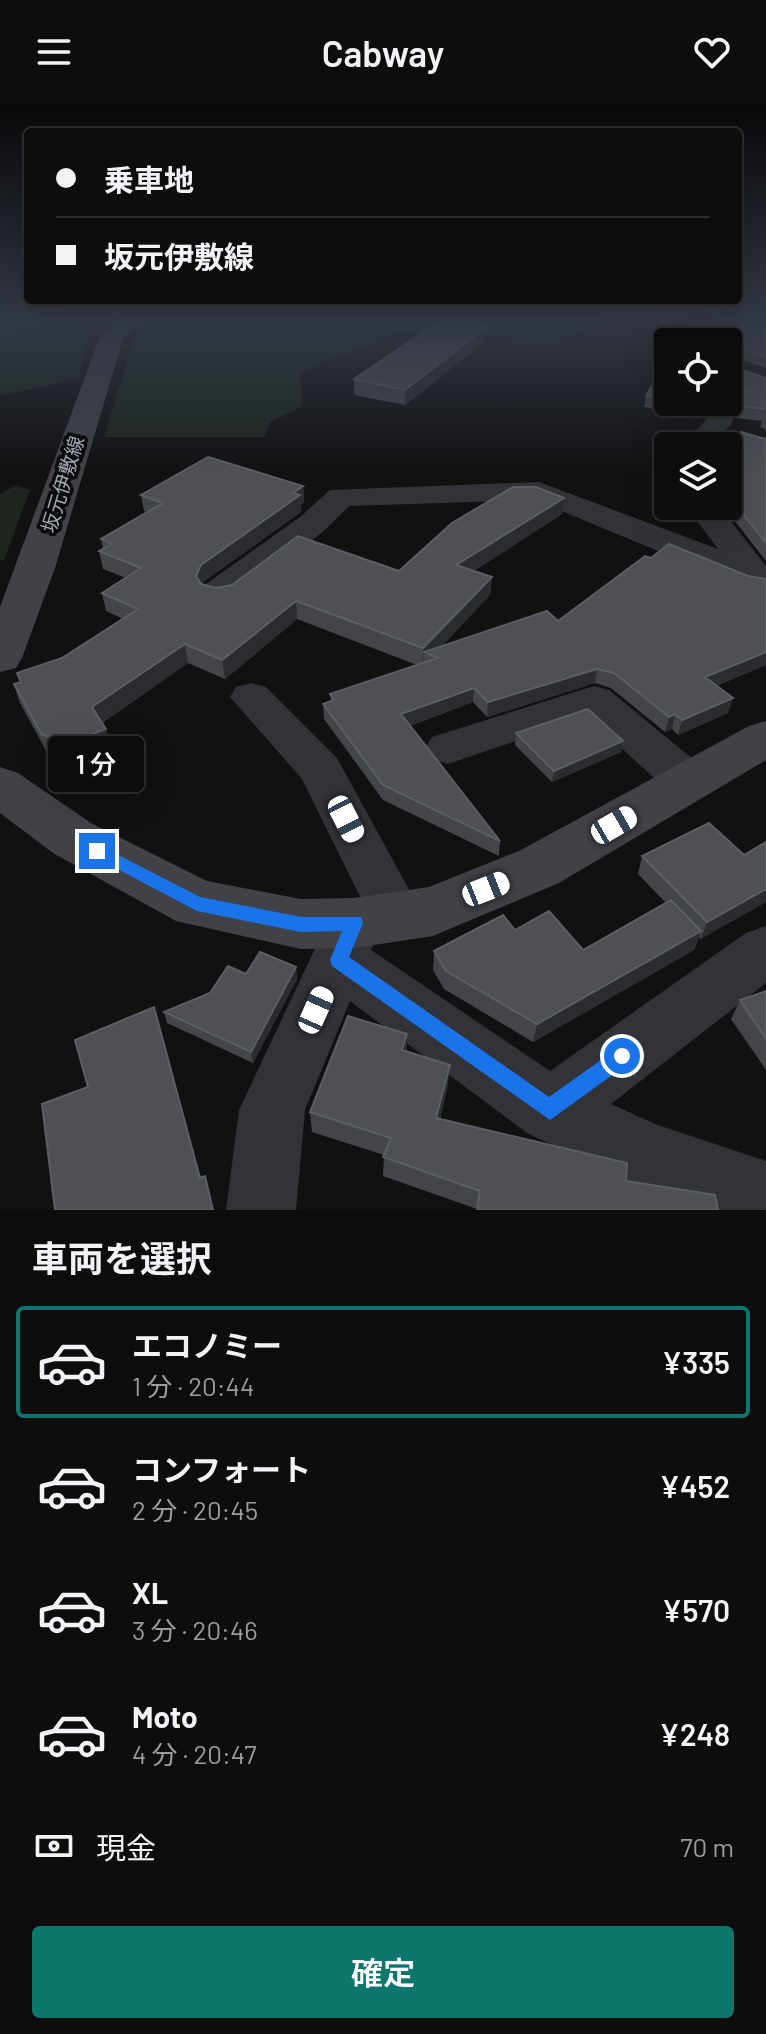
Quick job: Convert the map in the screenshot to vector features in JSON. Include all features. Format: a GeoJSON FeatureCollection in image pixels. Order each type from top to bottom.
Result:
{"type":"FeatureCollection","features":[{"type":"Feature","properties":{"kind":"main road","name":"坂元伊敷線"},"geometry":{"type":"LineString","coordinates":[[0,658],[36,568],[100,371]]}},
{"type":"Feature","properties":{"kind":"main road"},"geometry":{"type":"LineString","coordinates":[[0,786],[72,838],[197,904],[363,933],[433,911],[539,867],[766,738]]}},
{"type":"Feature","properties":{"kind":"street"},"geometry":{"type":"LineString","coordinates":[[709,432],[724,416]]}},
{"type":"Feature","properties":{"kind":"street"},"geometry":{"type":"LineString","coordinates":[[219,592],[312,524],[341,497],[539,491],[760,573]]}},
{"type":"Feature","properties":{"kind":"street"},"geometry":{"type":"LineString","coordinates":[[714,520],[760,573]]}},
{"type":"Feature","properties":{"kind":"street"},"geometry":{"type":"LineString","coordinates":[[251,697],[321,770],[363,933],[550,1110],[647,1155],[766,1196]]}},
{"type":"Feature","properties":{"kind":"street"},"geometry":{"type":"LineString","coordinates":[[448,748],[594,700],[689,782]]}},
{"type":"Feature","properties":{"kind":"street"},"geometry":{"type":"LineString","coordinates":[[261,1210],[272,1110],[363,933]]}},
{"type":"Feature","properties":{"kind":"street"},"geometry":{"type":"LineString","coordinates":[[550,1110],[766,950]]}},
{"type":"Feature","properties":{"kind":"shaded area"},"geometry":{"type":"Polygon","coordinates":[[[0,371],[80,371],[78,378],[0,396],[0,371]]]}},
{"type":"Feature","properties":{"kind":"shaded area"},"geometry":{"type":"Polygon","coordinates":[[[124,371],[303,371],[300,372],[302,406],[270,422],[265,437],[104,437],[124,371]]]}},
{"type":"Feature","properties":{"kind":"shaded area"},"geometry":{"type":"Polygon","coordinates":[[[16,485],[30,490],[4,560],[0,561],[0,494],[16,485]]]}},
{"type":"Feature","properties":{"kind":"building"},"geometry":{"type":"Polygon","coordinates":[[[366,371],[430,371],[405,390],[354,379],[366,371]]]}},
{"type":"Feature","properties":{"kind":"building"},"geometry":{"type":"Polygon","coordinates":[[[742,371],[766,378],[766,409],[742,406],[746,389],[742,386],[742,371]]]}},
{"type":"Feature","properties":{"kind":"building"},"geometry":{"type":"Polygon","coordinates":[[[654,383],[654,397],[646,396],[654,383]]]}},
{"type":"Feature","properties":{"kind":"building"},"geometry":{"type":"Polygon","coordinates":[[[742,432],[766,439],[766,543],[742,513],[742,432]]]}},
{"type":"Feature","properties":{"kind":"building"},"geometry":{"type":"Polygon","coordinates":[[[208,457],[303,486],[293,493],[300,495],[201,565],[196,576],[201,584],[216,588],[232,585],[298,536],[399,571],[452,523],[513,487],[536,487],[564,498],[456,565],[492,577],[423,648],[296,601],[222,660],[185,644],[92,707],[106,729],[74,741],[42,735],[14,684],[21,682],[17,673],[62,658],[138,609],[102,593],[141,568],[99,551],[112,544],[101,539],[163,503],[141,495],[208,457]]]}},
{"type":"Feature","properties":{"kind":"building"},"geometry":{"type":"Polygon","coordinates":[[[669,544],[748,576],[766,579],[766,652],[705,677],[733,698],[682,720],[675,714],[669,717],[614,673],[597,669],[488,702],[474,688],[401,714],[500,841],[383,785],[323,704],[334,700],[330,694],[438,658],[424,652],[547,611],[558,621],[645,556],[651,558],[669,544]]]}},
{"type":"Feature","properties":{"kind":"building"},"geometry":{"type":"Polygon","coordinates":[[[588,709],[623,741],[554,771],[516,733],[588,709]]]}},
{"type":"Feature","properties":{"kind":"building"},"geometry":{"type":"Polygon","coordinates":[[[709,823],[744,855],[766,842],[766,889],[707,922],[642,856],[709,823]]]}},
{"type":"Feature","properties":{"kind":"building"},"geometry":{"type":"Polygon","coordinates":[[[671,900],[701,931],[537,1024],[446,971],[434,951],[503,915],[515,930],[549,911],[583,950],[671,900]]]}},
{"type":"Feature","properties":{"kind":"building"},"geometry":{"type":"Polygon","coordinates":[[[260,952],[296,967],[251,1052],[164,1012],[210,993],[228,966],[246,974],[260,952]]]}},
{"type":"Feature","properties":{"kind":"building"},"geometry":{"type":"Polygon","coordinates":[[[766,991],[766,1039],[740,1000],[766,991]]]}},
{"type":"Feature","properties":{"kind":"building"},"geometry":{"type":"Polygon","coordinates":[[[154,1007],[200,1178],[205,1176],[213,1210],[55,1210],[42,1104],[88,1087],[75,1040],[154,1007]]]}},
{"type":"Feature","properties":{"kind":"building"},"geometry":{"type":"Polygon","coordinates":[[[348,1016],[407,1034],[402,1050],[450,1065],[436,1118],[627,1163],[626,1181],[715,1195],[718,1210],[477,1210],[480,1191],[383,1157],[391,1138],[310,1112],[348,1016]]]}},
{"type":"Feature","properties":{"kind":"route"},"geometry":{"type":"LineString","coordinates":[[97,851],[197,904],[301,924],[354,923],[339,960],[550,1110],[622,1056]]}}]}
